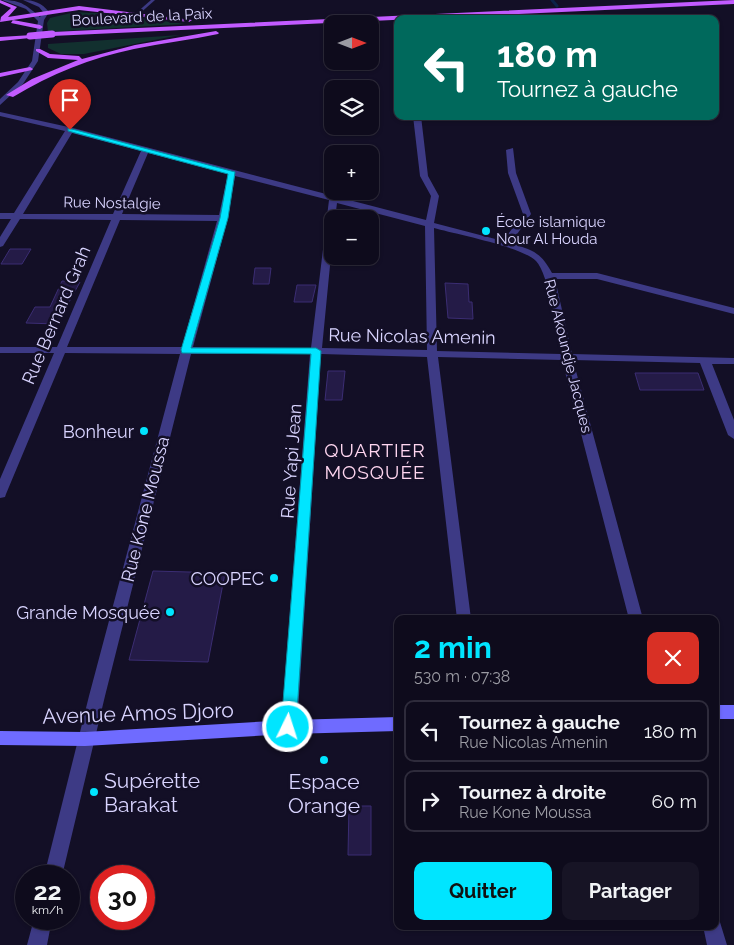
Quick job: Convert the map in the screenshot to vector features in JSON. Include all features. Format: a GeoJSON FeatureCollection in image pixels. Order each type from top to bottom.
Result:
{"type":"FeatureCollection","features":[{"type":"Feature","properties":{"kind":"main road"},"geometry":{"type":"LineString","coordinates":[[0,0],[14,8],[0,20]]}},
{"type":"Feature","properties":{"kind":"main road","name":"Boulevard de la Paix"},"geometry":{"type":"LineString","coordinates":[[474,15],[734,2]]}},
{"type":"Feature","properties":{"kind":"main road"},"geometry":{"type":"LineString","coordinates":[[545,15],[734,6]]}},
{"type":"Feature","properties":{"kind":"main road"},"geometry":{"type":"LineString","coordinates":[[0,20],[46,12],[86,8],[234,27]]}},
{"type":"Feature","properties":{"kind":"main road","name":"Boulevard de la Paix"},"geometry":{"type":"LineString","coordinates":[[0,44],[51,37],[394,19]]}},
{"type":"Feature","properties":{"kind":"main road"},"geometry":{"type":"LineString","coordinates":[[0,20],[40,27]]}},
{"type":"Feature","properties":{"kind":"main road"},"geometry":{"type":"LineString","coordinates":[[379,23],[394,22]]}},
{"type":"Feature","properties":{"kind":"main road","name":"Boulevard de la Paix"},"geometry":{"type":"LineString","coordinates":[[234,27],[324,25]]}},
{"type":"Feature","properties":{"kind":"main road"},"geometry":{"type":"LineString","coordinates":[[10,95],[46,73],[92,57],[234,27]]}},
{"type":"Feature","properties":{"kind":"main road","name":"Boulevard de la Paix"},"geometry":{"type":"LineString","coordinates":[[0,39],[30,39]]}},
{"type":"Feature","properties":{"kind":"main road"},"geometry":{"type":"LineString","coordinates":[[38,50],[48,56],[92,57]]}},
{"type":"Feature","properties":{"kind":"main road"},"geometry":{"type":"LineString","coordinates":[[0,75],[30,69]]}},
{"type":"Feature","properties":{"kind":"street"},"geometry":{"type":"LineString","coordinates":[[5,0],[22,5],[41,20]]}},
{"type":"Feature","properties":{"kind":"street"},"geometry":{"type":"LineString","coordinates":[[0,103],[21,83],[30,69],[38,50],[41,20],[46,12],[41,6],[26,0]]}},
{"type":"Feature","properties":{"kind":"street","name":"Rue Akoundje Jacques"},"geometry":{"type":"LineString","coordinates":[[0,114],[70,130],[324,197]]}},
{"type":"Feature","properties":{"kind":"street"},"geometry":{"type":"LineString","coordinates":[[417,120],[424,176],[435,196],[434,208],[429,224],[432,354],[464,615]]}},
{"type":"Feature","properties":{"kind":"street"},"geometry":{"type":"LineString","coordinates":[[0,244],[70,130]]}},
{"type":"Feature","properties":{"kind":"street","name":"Rue Bernard Grah"},"geometry":{"type":"LineString","coordinates":[[0,494],[144,150]]}},
{"type":"Feature","properties":{"kind":"street"},"geometry":{"type":"LineString","coordinates":[[505,244],[527,214],[512,173],[510,150]]}},
{"type":"Feature","properties":{"kind":"street","name":"Rue Kone Moussa"},"geometry":{"type":"LineString","coordinates":[[56,865],[186,350],[224,218],[232,172]]}},
{"type":"Feature","properties":{"kind":"street","name":"Rue Yapi Jean"},"geometry":{"type":"LineString","coordinates":[[288,727],[316,351],[333,200]]}},
{"type":"Feature","properties":{"kind":"street","name":"Rue Akoundje Jacques"},"geometry":{"type":"LineString","coordinates":[[337,200],[505,244],[528,252],[540,259],[549,276],[567,357],[635,615]]}},
{"type":"Feature","properties":{"kind":"street","name":"Rue Nostalgie"},"geometry":{"type":"LineString","coordinates":[[0,216],[224,218]]}},
{"type":"Feature","properties":{"kind":"street"},"geometry":{"type":"LineString","coordinates":[[549,276],[597,276],[734,312]]}},
{"type":"Feature","properties":{"kind":"street","name":"Rue Nicolas Amenin"},"geometry":{"type":"LineString","coordinates":[[0,350],[316,351],[705,362],[734,361]]}},
{"type":"Feature","properties":{"kind":"street"},"geometry":{"type":"LineString","coordinates":[[705,362],[734,435]]}},
{"type":"Feature","properties":{"kind":"street"},"geometry":{"type":"LineString","coordinates":[[719,712],[734,712]]}},
{"type":"Feature","properties":{"kind":"street","name":"Avenue Amos Djoro"},"geometry":{"type":"LineString","coordinates":[[0,738],[86,739],[288,727],[394,724]]}},
{"type":"Feature","properties":{"kind":"street"},"geometry":{"type":"LineString","coordinates":[[37,945],[40,930]]}},
{"type":"Feature","properties":{"kind":"street"},"geometry":{"type":"LineString","coordinates":[[713,930],[717,945]]}},
{"type":"Feature","properties":{"kind":"lane"},"geometry":{"type":"LineString","coordinates":[[136,15],[153,0]]}},
{"type":"Feature","properties":{"kind":"green space"},"geometry":{"type":"Polygon","coordinates":[[[75,12],[112,14],[185,24],[48,32],[47,23],[50,18],[75,12]]]}},
{"type":"Feature","properties":{"kind":"green space"},"geometry":{"type":"Polygon","coordinates":[[[180,35],[84,54],[61,54],[48,48],[48,44],[180,35]]]}},
{"type":"Feature","properties":{"kind":"building"},"geometry":{"type":"Polygon","coordinates":[[[10,249],[31,249],[22,264],[1,264],[10,249]]]}},
{"type":"Feature","properties":{"kind":"building"},"geometry":{"type":"Polygon","coordinates":[[[255,268],[271,268],[269,284],[253,284],[255,268]]]}},
{"type":"Feature","properties":{"kind":"building"},"geometry":{"type":"Polygon","coordinates":[[[62,281],[80,282],[57,324],[26,323],[35,307],[50,307],[62,281]]]}},
{"type":"Feature","properties":{"kind":"building"},"geometry":{"type":"Polygon","coordinates":[[[445,283],[468,284],[469,302],[472,302],[473,319],[448,318],[445,283]]]}},
{"type":"Feature","properties":{"kind":"building"},"geometry":{"type":"Polygon","coordinates":[[[297,285],[316,285],[312,302],[294,302],[297,285]]]}},
{"type":"Feature","properties":{"kind":"building"},"geometry":{"type":"Polygon","coordinates":[[[328,371],[345,371],[342,400],[325,400],[328,371]]]}},
{"type":"Feature","properties":{"kind":"building"},"geometry":{"type":"Polygon","coordinates":[[[635,373],[698,373],[704,390],[640,390],[635,373]]]}},
{"type":"Feature","properties":{"kind":"building"},"geometry":{"type":"Polygon","coordinates":[[[153,571],[225,573],[208,662],[129,660],[153,571]]]}},
{"type":"Feature","properties":{"kind":"building"},"geometry":{"type":"Polygon","coordinates":[[[349,806],[371,806],[371,855],[348,855],[349,806]]]}},
{"type":"Feature","properties":{"kind":"waterway"},"geometry":{"type":"LineString","coordinates":[[552,0],[557,6]]}},
{"type":"Feature","properties":{"kind":"place","name":"École islamique Nour Al Houda"},"geometry":{"type":"Point","coordinates":[486,231]}},
{"type":"Feature","properties":{"kind":"place","name":"Bonheur"},"geometry":{"type":"Point","coordinates":[144,431]}},
{"type":"Feature","properties":{"kind":"place","name":"COOPEC"},"geometry":{"type":"Point","coordinates":[274,578]}},
{"type":"Feature","properties":{"kind":"place","name":"Grande Mosquée"},"geometry":{"type":"Point","coordinates":[170,612]}},
{"type":"Feature","properties":{"kind":"place","name":"Espace Orange"},"geometry":{"type":"Point","coordinates":[324,760]}},
{"type":"Feature","properties":{"kind":"place","name":"Supérette Barakat"},"geometry":{"type":"Point","coordinates":[94,792]}},
{"type":"Feature","properties":{"kind":"district","name":"QUARTIER MOSQUÉE"},"geometry":{"type":"Point","coordinates":[375,461]}},
{"type":"Feature","properties":{"kind":"route"},"geometry":{"type":"LineString","coordinates":[[70,130],[232,172],[224,218],[186,350],[316,351],[288,727]]}}]}
